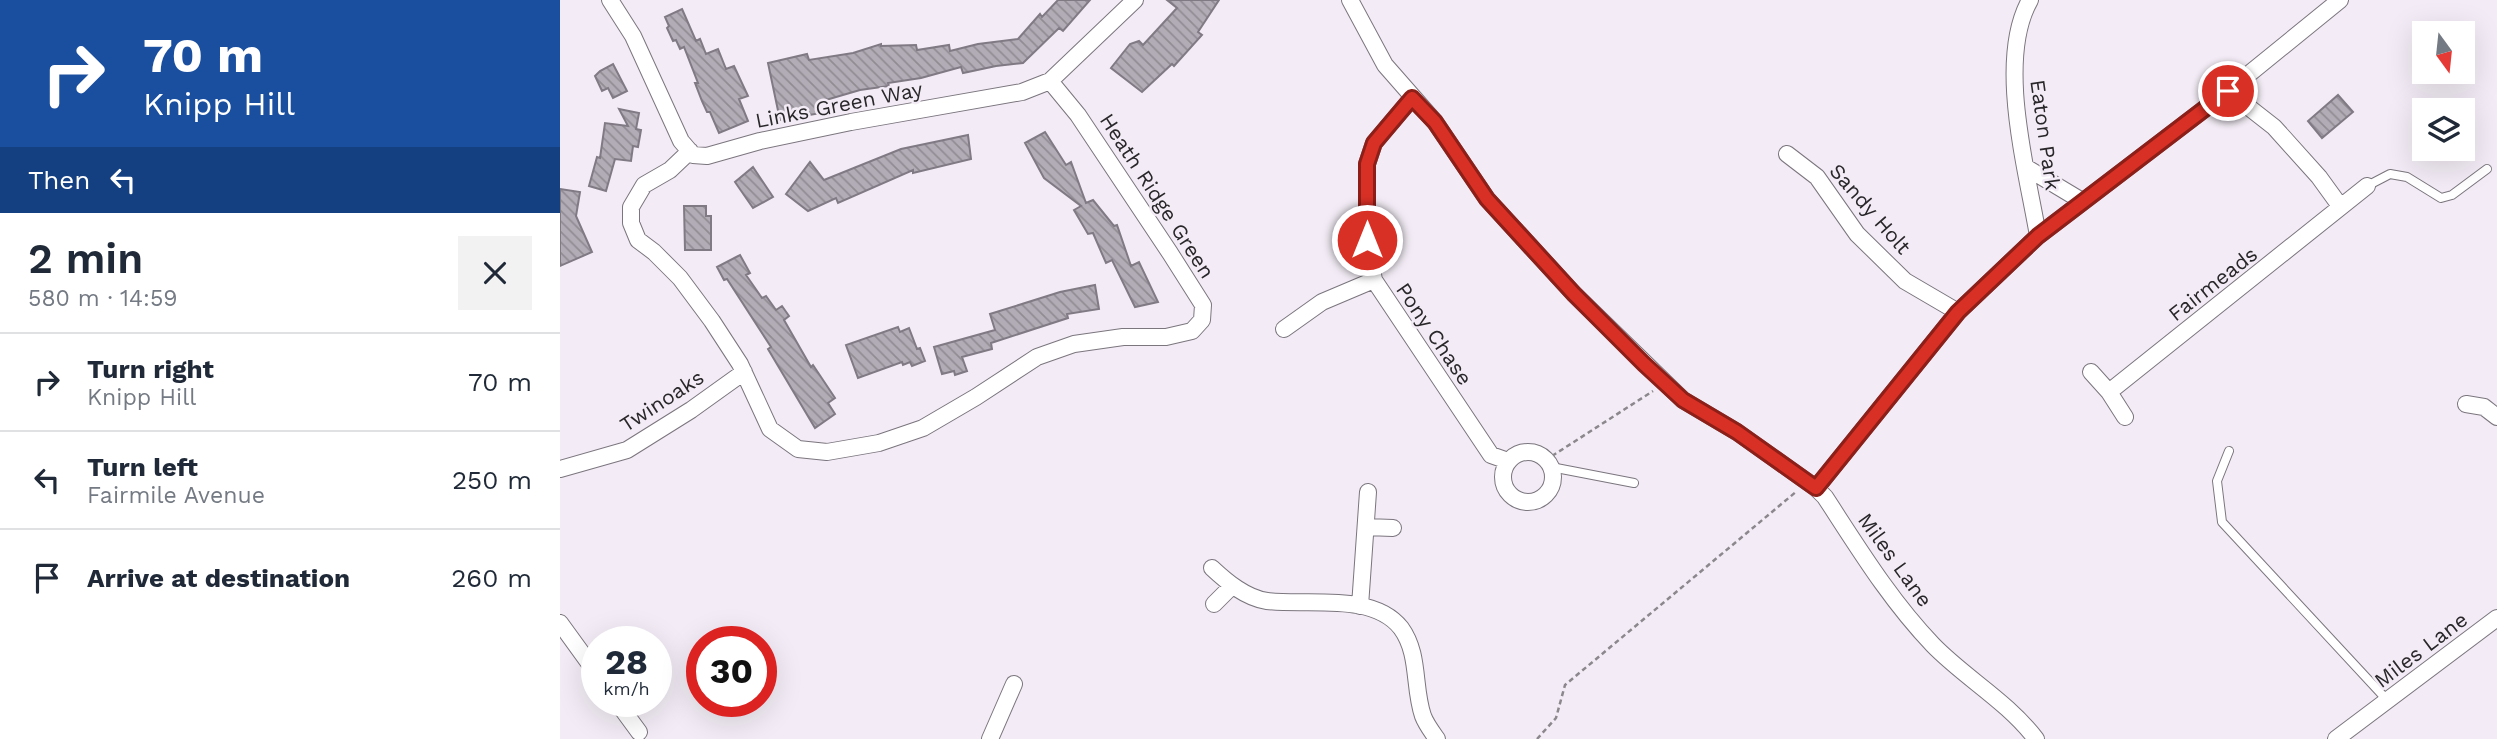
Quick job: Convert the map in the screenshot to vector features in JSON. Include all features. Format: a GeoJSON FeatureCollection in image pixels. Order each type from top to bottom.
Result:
{"type":"FeatureCollection","features":[{"type":"Feature","properties":{"kind":"street"},"geometry":{"type":"LineString","coordinates":[[610,0],[634,36],[681,141],[690,151]]}},
{"type":"Feature","properties":{"kind":"street","name":"Links Green Way"},"geometry":{"type":"LineString","coordinates":[[690,151],[693,155],[707,156],[760,141],[850,122],[1022,92],[1050,80],[1135,0]]}},
{"type":"Feature","properties":{"kind":"street","name":"Miles Lane"},"geometry":{"type":"LineString","coordinates":[[1350,0],[1385,65],[1435,122],[1487,199],[1574,294],[1683,400],[1737,432],[1825,497],[1888,593],[1934,646],[2021,720],[2036,739]]}},
{"type":"Feature","properties":{"kind":"street","name":"Eaton Park"},"geometry":{"type":"LineString","coordinates":[[2030,0],[2021,17],[2013,88],[2038,236]]}},
{"type":"Feature","properties":{"kind":"street"},"geometry":{"type":"LineString","coordinates":[[1812,485],[1958,312],[2038,236],[2228,91],[2340,0]]}},
{"type":"Feature","properties":{"kind":"street","name":"Heath Ridge Green"},"geometry":{"type":"LineString","coordinates":[[690,151],[670,170],[644,185],[631,207],[631,223],[638,240],[680,278],[712,321],[744,372],[770,429],[797,449],[827,452],[879,443],[923,428],[1037,357],[1074,344],[1123,337],[1166,337],[1192,331],[1202,320],[1203,305],[1079,116],[1050,80]]}},
{"type":"Feature","properties":{"kind":"street"},"geometry":{"type":"LineString","coordinates":[[2228,91],[2274,127],[2319,177],[2340,206]]}},
{"type":"Feature","properties":{"kind":"street","name":"Pony Chase"},"geometry":{"type":"LineString","coordinates":[[1412,98],[1374,143],[1367,164],[1367,240],[1374,280],[1491,454],[1508,461]]}},
{"type":"Feature","properties":{"kind":"street","name":"Sandy Holt"},"geometry":{"type":"LineString","coordinates":[[1787,154],[1817,177],[1857,234],[1905,281],[1958,312]]}},
{"type":"Feature","properties":{"kind":"street"},"geometry":{"type":"LineString","coordinates":[[2027,168],[2082,201]]}},
{"type":"Feature","properties":{"kind":"street","name":"Fairmeads"},"geometry":{"type":"LineString","coordinates":[[2109,392],[2367,187]]}},
{"type":"Feature","properties":{"kind":"street"},"geometry":{"type":"LineString","coordinates":[[1284,329],[1322,302],[1374,280]]}},
{"type":"Feature","properties":{"kind":"street","name":"Twinoaks"},"geometry":{"type":"LineString","coordinates":[[560,469],[627,450],[681,417],[744,372]]}},
{"type":"Feature","properties":{"kind":"street"},"geometry":{"type":"LineString","coordinates":[[2091,372],[2109,392],[2125,417]]}},
{"type":"Feature","properties":{"kind":"street"},"geometry":{"type":"LineString","coordinates":[[2466,404],[2484,407],[2497,417]]}},
{"type":"Feature","properties":{"kind":"street"},"geometry":{"type":"LineString","coordinates":[[1519,453],[1539,454],[1549,463],[1552,483],[1546,494],[1531,502],[1514,498],[1504,486],[1504,469],[1508,461],[1519,453]]}},
{"type":"Feature","properties":{"kind":"street"},"geometry":{"type":"LineString","coordinates":[[1360,606],[1368,492]]}},
{"type":"Feature","properties":{"kind":"street"},"geometry":{"type":"LineString","coordinates":[[1366,527],[1393,528]]}},
{"type":"Feature","properties":{"kind":"street"},"geometry":{"type":"LineString","coordinates":[[1212,568],[1232,586],[1265,601],[1334,603],[1376,608],[1399,626],[1411,646],[1423,717],[1437,739]]}},
{"type":"Feature","properties":{"kind":"street"},"geometry":{"type":"LineString","coordinates":[[1214,604],[1232,586]]}},
{"type":"Feature","properties":{"kind":"street","name":"Miles Lane"},"geometry":{"type":"LineString","coordinates":[[2336,739],[2497,618]]}},
{"type":"Feature","properties":{"kind":"street"},"geometry":{"type":"LineString","coordinates":[[560,623],[581,652]]}},
{"type":"Feature","properties":{"kind":"street"},"geometry":{"type":"LineString","coordinates":[[990,739],[1014,684]]}},
{"type":"Feature","properties":{"kind":"street"},"geometry":{"type":"LineString","coordinates":[[628,717],[639,733]]}},
{"type":"Feature","properties":{"kind":"lane"},"geometry":{"type":"LineString","coordinates":[[2367,187],[2390,174],[2407,177],[2441,198],[2452,195],[2487,169]]}},
{"type":"Feature","properties":{"kind":"lane"},"geometry":{"type":"LineString","coordinates":[[2229,451],[2217,481],[2222,522],[2388,701]]}},
{"type":"Feature","properties":{"kind":"lane"},"geometry":{"type":"LineString","coordinates":[[1549,463],[1634,483]]}},
{"type":"Feature","properties":{"kind":"path"},"geometry":{"type":"LineString","coordinates":[[1549,463],[1653,391]]}},
{"type":"Feature","properties":{"kind":"path"},"geometry":{"type":"LineString","coordinates":[[1536,739],[1556,718],[1565,685],[1812,485]]}},
{"type":"Feature","properties":{"kind":"building"},"geometry":{"type":"Polygon","coordinates":[[[1058,0],[1090,0],[1063,31],[1059,28],[1023,63],[963,73],[961,67],[921,78],[888,83],[889,86],[860,90],[819,102],[821,113],[780,120],[768,63],[807,54],[809,60],[853,53],[881,44],[916,45],[917,50],[949,45],[950,51],[1018,39],[1040,14],[1042,17],[1058,0]]]}},
{"type":"Feature","properties":{"kind":"building"},"geometry":{"type":"Polygon","coordinates":[[[1167,0],[1219,0],[1198,32],[1202,35],[1174,66],[1172,64],[1142,92],[1111,68],[1130,44],[1139,41],[1143,45],[1177,8],[1167,0]]]}},
{"type":"Feature","properties":{"kind":"building"},"geometry":{"type":"Polygon","coordinates":[[[682,9],[696,41],[700,39],[706,54],[718,49],[726,69],[734,66],[748,96],[739,99],[748,121],[719,133],[702,101],[684,47],[680,49],[667,28],[669,26],[665,17],[682,9]]]}},
{"type":"Feature","properties":{"kind":"building"},"geometry":{"type":"Polygon","coordinates":[[[613,64],[627,91],[613,98],[608,88],[602,91],[595,76],[613,64]]]}},
{"type":"Feature","properties":{"kind":"building"},"geometry":{"type":"Polygon","coordinates":[[[2338,95],[2353,112],[2322,138],[2308,121],[2338,95]]]}},
{"type":"Feature","properties":{"kind":"building"},"geometry":{"type":"Polygon","coordinates":[[[619,109],[639,113],[636,129],[641,130],[638,147],[633,146],[631,161],[615,159],[606,191],[589,186],[597,157],[600,158],[605,123],[628,126],[619,109]]]}},
{"type":"Feature","properties":{"kind":"building"},"geometry":{"type":"Polygon","coordinates":[[[1045,132],[1066,165],[1071,162],[1086,203],[1093,200],[1114,226],[1117,225],[1131,266],[1139,262],[1158,302],[1135,307],[1112,260],[1106,263],[1093,233],[1088,234],[1074,210],[1081,206],[1044,178],[1025,143],[1045,132]]]}},
{"type":"Feature","properties":{"kind":"building"},"geometry":{"type":"Polygon","coordinates":[[[968,135],[971,159],[913,173],[913,170],[838,203],[836,198],[808,211],[786,194],[810,162],[824,180],[901,149],[968,135]]]}},
{"type":"Feature","properties":{"kind":"building"},"geometry":{"type":"Polygon","coordinates":[[[753,167],[773,197],[753,208],[735,182],[753,167]]]}},
{"type":"Feature","properties":{"kind":"building"},"geometry":{"type":"Polygon","coordinates":[[[560,189],[580,192],[576,216],[592,252],[560,266],[560,189]]]}},
{"type":"Feature","properties":{"kind":"building"},"geometry":{"type":"Polygon","coordinates":[[[684,206],[706,206],[706,216],[711,216],[711,250],[685,250],[684,206]]]}},
{"type":"Feature","properties":{"kind":"building"},"geometry":{"type":"Polygon","coordinates":[[[740,255],[750,273],[746,275],[762,298],[766,296],[776,310],[782,306],[789,316],[784,320],[811,367],[813,365],[835,398],[828,403],[835,414],[815,428],[768,349],[771,347],[717,267],[740,255]]]}},
{"type":"Feature","properties":{"kind":"building"},"geometry":{"type":"Polygon","coordinates":[[[1095,285],[1099,309],[1067,314],[1068,318],[991,343],[992,349],[962,357],[967,371],[955,375],[954,371],[942,374],[934,347],[995,330],[990,314],[1060,292],[1095,285]]]}},
{"type":"Feature","properties":{"kind":"building"},"geometry":{"type":"Polygon","coordinates":[[[898,327],[900,332],[909,328],[925,361],[912,366],[910,362],[903,365],[902,362],[858,378],[846,345],[898,327]]]}},
{"type":"Feature","properties":{"kind":"route"},"geometry":{"type":"LineString","coordinates":[[1367,240],[1367,164],[1374,143],[1412,98],[1435,122],[1487,199],[1574,294],[1644,364],[1683,400],[1737,432],[1816,488],[1958,312],[2038,236],[2228,91]]}}]}
